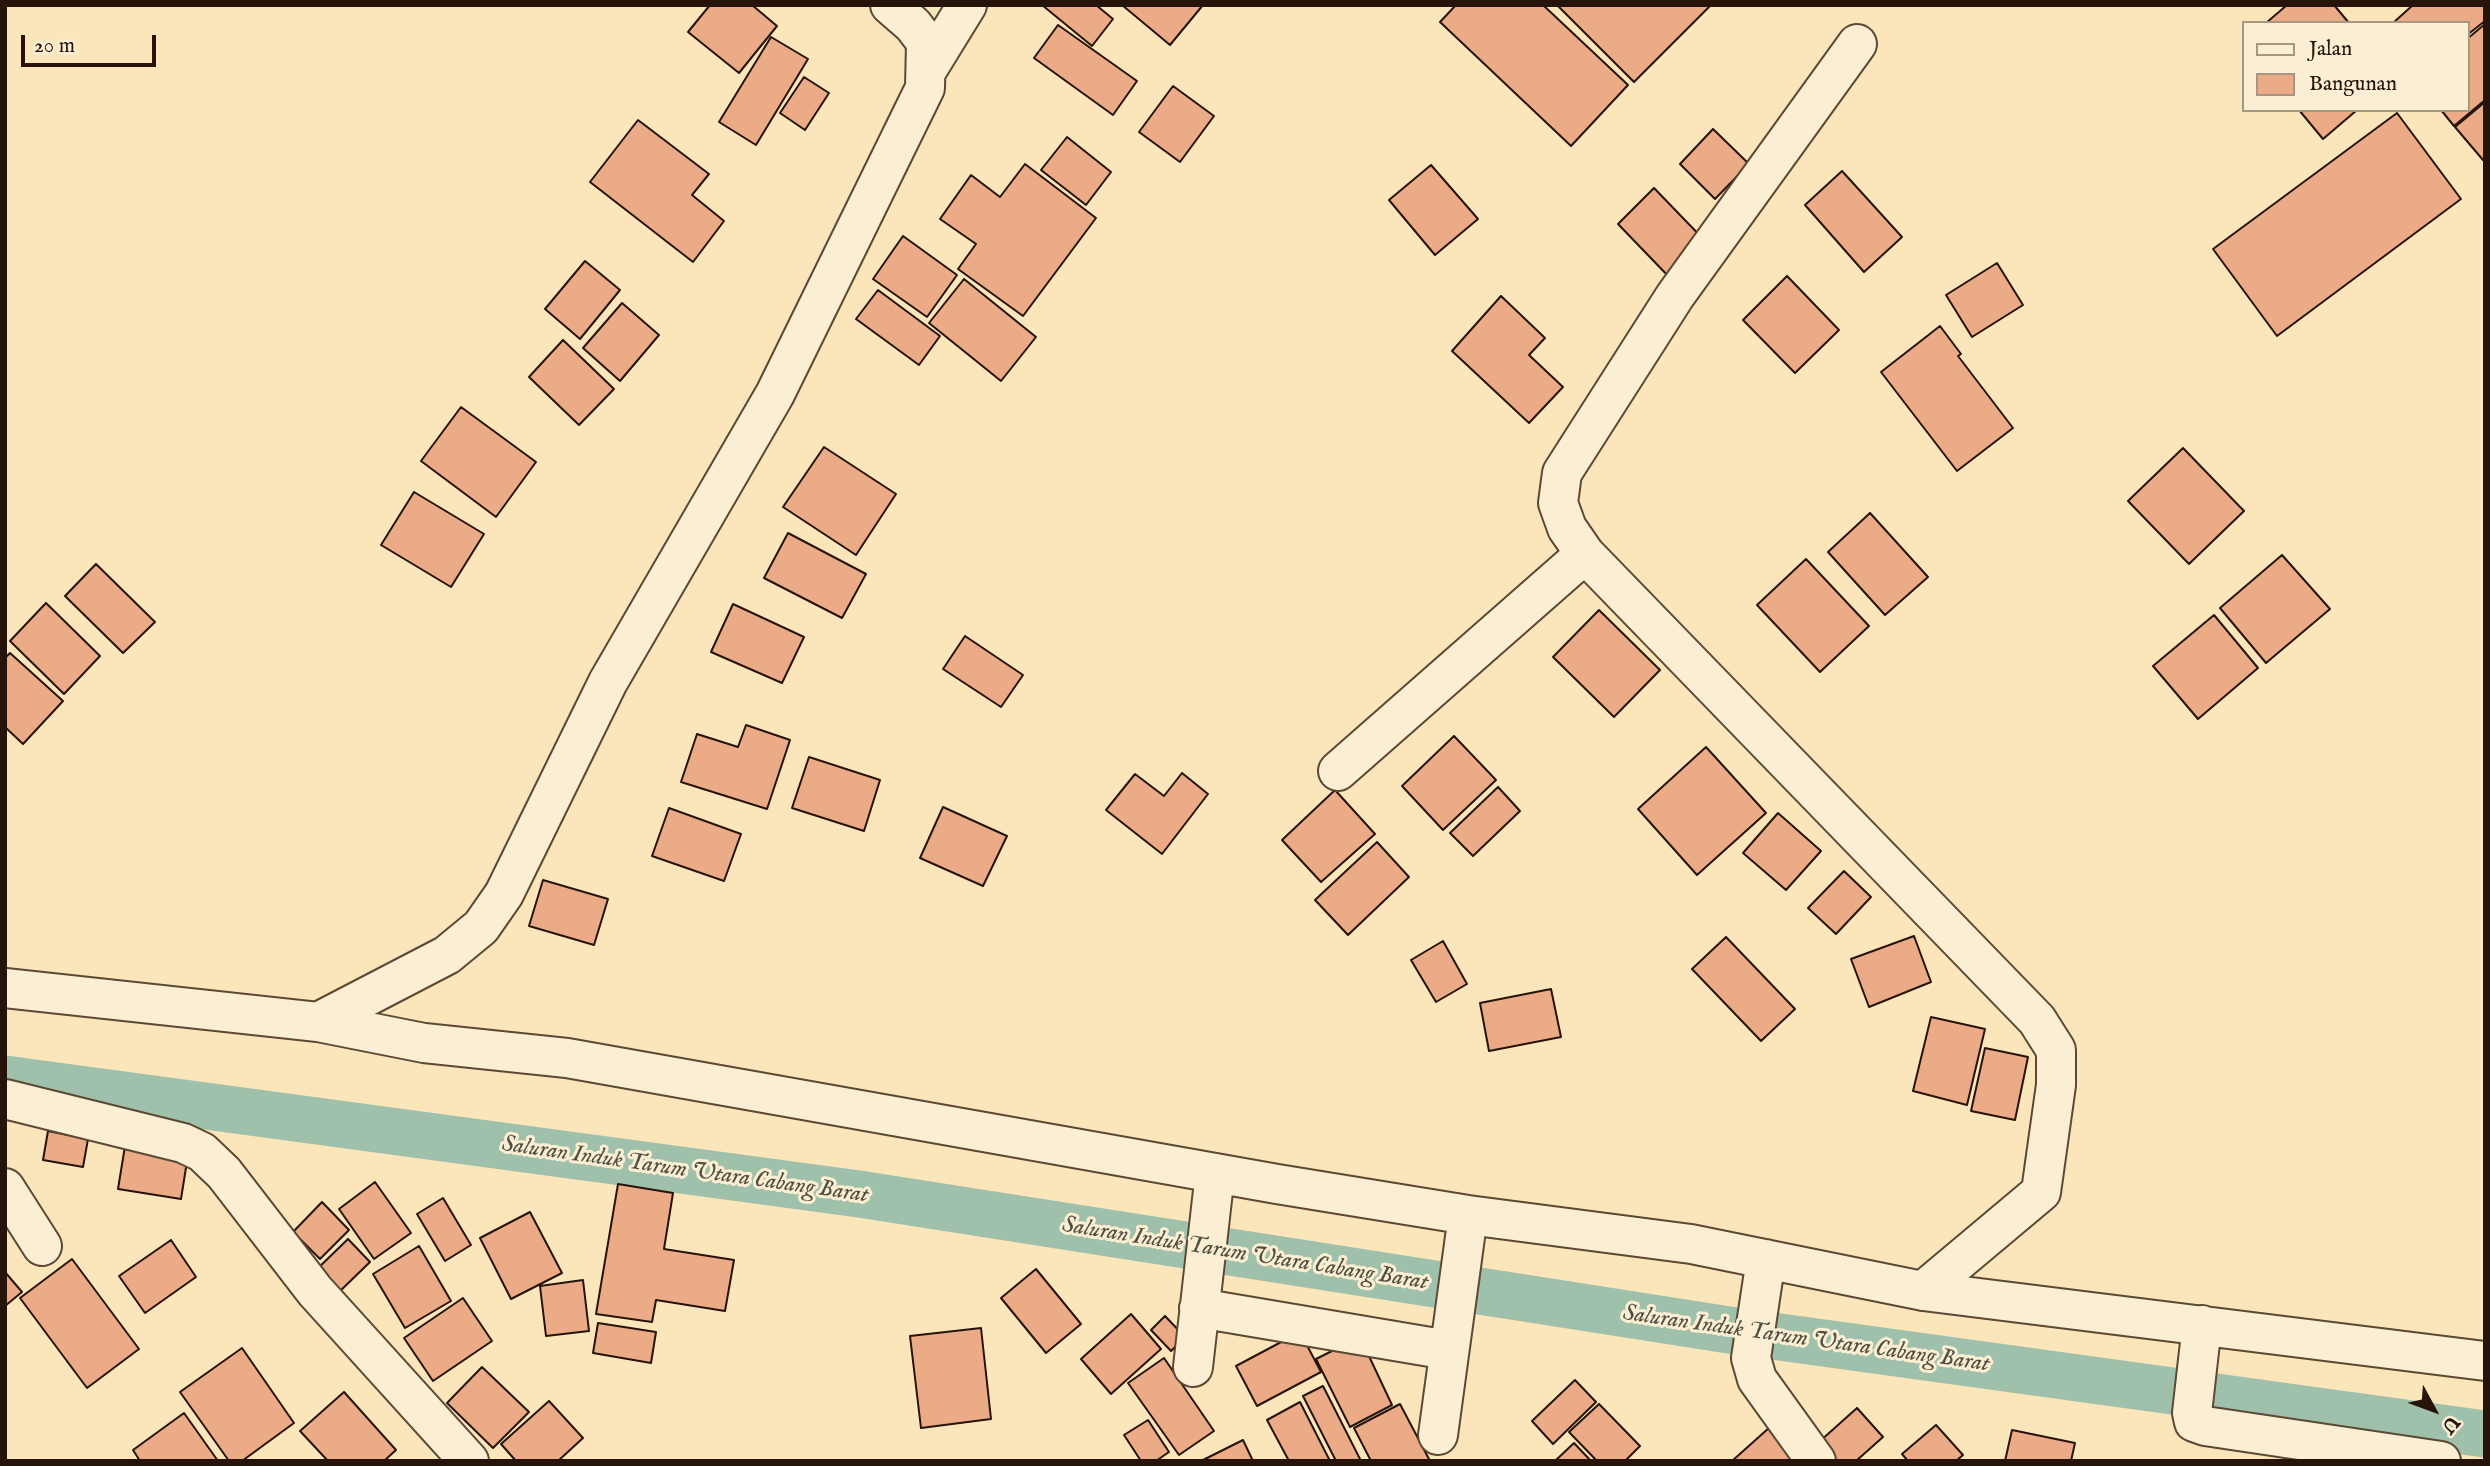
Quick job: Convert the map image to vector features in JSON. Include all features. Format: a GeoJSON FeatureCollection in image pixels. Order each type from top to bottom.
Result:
{"type":"FeatureCollection","features":[{"type":"Feature","properties":{"kind":"street"},"geometry":{"type":"LineString","coordinates":[[318,1021],[447,956],[474,933],[504,894],[608,682],[775,394],[925,88],[926,42],[913,25],[890,5]]}},
{"type":"Feature","properties":{"kind":"street"},"geometry":{"type":"LineString","coordinates":[[927,70],[967,5]]}},
{"type":"Feature","properties":{"kind":"street"},"geometry":{"type":"LineString","coordinates":[[1857,44],[1675,296],[1562,473],[1559,503],[1567,528],[1585,554],[2037,1020],[2056,1050],[2056,1084],[2042,1192],[1923,1292]]}},
{"type":"Feature","properties":{"kind":"street"},"geometry":{"type":"LineString","coordinates":[[1338,771],[1585,554]]}},
{"type":"Feature","properties":{"kind":"street"},"geometry":{"type":"LineString","coordinates":[[5,988],[318,1021],[424,1043],[566,1058],[1468,1215],[1691,1244],[1763,1274],[1923,1292],[2200,1337],[2485,1361]]}},
{"type":"Feature","properties":{"kind":"street"},"geometry":{"type":"LineString","coordinates":[[5,1099],[183,1143],[202,1152],[224,1174],[315,1291],[469,1461]]}},
{"type":"Feature","properties":{"kind":"street"},"geometry":{"type":"LineString","coordinates":[[1193,1367],[1215,1173]]}},
{"type":"Feature","properties":{"kind":"street"},"geometry":{"type":"LineString","coordinates":[[5,1188],[42,1246]]}},
{"type":"Feature","properties":{"kind":"street"},"geometry":{"type":"LineString","coordinates":[[1438,1435],[1468,1215]]}},
{"type":"Feature","properties":{"kind":"street"},"geometry":{"type":"LineString","coordinates":[[1763,1274],[1751,1359],[1757,1379],[1816,1461]]}},
{"type":"Feature","properties":{"kind":"street"},"geometry":{"type":"LineString","coordinates":[[1200,1304],[1449,1344]]}},
{"type":"Feature","properties":{"kind":"street"},"geometry":{"type":"LineString","coordinates":[[2200,1337],[2192,1413],[2194,1422],[2205,1426],[2441,1461]]}},
{"type":"Feature","properties":{"kind":"building"},"geometry":{"type":"Polygon","coordinates":[[[710,5],[752,5],[777,26],[739,73],[688,32],[710,5]]]}},
{"type":"Feature","properties":{"kind":"building"},"geometry":{"type":"Polygon","coordinates":[[[1042,5],[1096,5],[1113,19],[1092,46],[1042,5]]]}},
{"type":"Feature","properties":{"kind":"building"},"geometry":{"type":"Polygon","coordinates":[[[1122,5],[1203,5],[1170,45],[1122,5]]]}},
{"type":"Feature","properties":{"kind":"building"},"geometry":{"type":"Polygon","coordinates":[[[1456,5],[1543,5],[1628,85],[1571,146],[1440,22],[1456,5]]]}},
{"type":"Feature","properties":{"kind":"building"},"geometry":{"type":"Polygon","coordinates":[[[1557,5],[1711,5],[1634,82],[1557,5]]]}},
{"type":"Feature","properties":{"kind":"building"},"geometry":{"type":"Polygon","coordinates":[[[2287,5],[2334,5],[2347,21],[2268,21],[2287,5]]]}},
{"type":"Feature","properties":{"kind":"building"},"geometry":{"type":"Polygon","coordinates":[[[2413,5],[2485,5],[2485,21],[2469,33],[2469,21],[2395,21],[2413,5]]]}},
{"type":"Feature","properties":{"kind":"building"},"geometry":{"type":"Polygon","coordinates":[[[2485,24],[2485,100],[2454,126],[2443,112],[2469,112],[2469,37],[2485,24]]]}},
{"type":"Feature","properties":{"kind":"building"},"geometry":{"type":"Polygon","coordinates":[[[1058,25],[1137,81],[1113,115],[1034,58],[1058,25]]]}},
{"type":"Feature","properties":{"kind":"building"},"geometry":{"type":"Polygon","coordinates":[[[771,37],[808,59],[756,145],[719,122],[771,37]]]}},
{"type":"Feature","properties":{"kind":"building"},"geometry":{"type":"Polygon","coordinates":[[[804,77],[829,93],[805,130],[780,113],[804,77]]]}},
{"type":"Feature","properties":{"kind":"building"},"geometry":{"type":"Polygon","coordinates":[[[1173,86],[1214,116],[1180,162],[1139,132],[1173,86]]]}},
{"type":"Feature","properties":{"kind":"building"},"geometry":{"type":"Polygon","coordinates":[[[2485,102],[2485,158],[2483,160],[2455,127],[2485,102]]]}},
{"type":"Feature","properties":{"kind":"building"},"geometry":{"type":"Polygon","coordinates":[[[2301,112],[2355,112],[2323,139],[2301,112]]]}},
{"type":"Feature","properties":{"kind":"building"},"geometry":{"type":"Polygon","coordinates":[[[2397,113],[2461,199],[2277,336],[2213,249],[2397,113]]]}},
{"type":"Feature","properties":{"kind":"building"},"geometry":{"type":"Polygon","coordinates":[[[638,120],[709,174],[692,195],[724,221],[693,262],[590,182],[638,120]]]}},
{"type":"Feature","properties":{"kind":"building"},"geometry":{"type":"Polygon","coordinates":[[[1713,129],[1749,164],[1715,199],[1680,164],[1713,129]]]}},
{"type":"Feature","properties":{"kind":"building"},"geometry":{"type":"Polygon","coordinates":[[[1067,137],[1111,172],[1086,205],[1041,170],[1067,137]]]}},
{"type":"Feature","properties":{"kind":"building"},"geometry":{"type":"Polygon","coordinates":[[[1025,164],[1096,218],[1023,316],[958,269],[976,244],[940,219],[971,175],[1000,197],[1025,164]]]}},
{"type":"Feature","properties":{"kind":"building"},"geometry":{"type":"Polygon","coordinates":[[[1431,165],[1478,219],[1435,255],[1389,200],[1431,165]]]}},
{"type":"Feature","properties":{"kind":"building"},"geometry":{"type":"Polygon","coordinates":[[[1842,171],[1902,237],[1864,272],[1805,205],[1842,171]]]}},
{"type":"Feature","properties":{"kind":"building"},"geometry":{"type":"Polygon","coordinates":[[[1654,188],[1709,245],[1672,280],[1618,224],[1654,188]]]}},
{"type":"Feature","properties":{"kind":"building"},"geometry":{"type":"Polygon","coordinates":[[[903,236],[957,275],[927,317],[873,279],[903,236]]]}},
{"type":"Feature","properties":{"kind":"building"},"geometry":{"type":"Polygon","coordinates":[[[585,261],[620,290],[580,339],[545,309],[585,261]]]}},
{"type":"Feature","properties":{"kind":"building"},"geometry":{"type":"Polygon","coordinates":[[[1997,263],[2023,305],[1972,337],[1946,295],[1997,263]]]}},
{"type":"Feature","properties":{"kind":"building"},"geometry":{"type":"Polygon","coordinates":[[[1787,276],[1839,330],[1795,373],[1743,320],[1787,276]]]}},
{"type":"Feature","properties":{"kind":"building"},"geometry":{"type":"Polygon","coordinates":[[[964,279],[1036,337],[1001,381],[929,323],[964,279]]]}},
{"type":"Feature","properties":{"kind":"building"},"geometry":{"type":"Polygon","coordinates":[[[878,290],[940,336],[919,365],[856,319],[878,290]]]}},
{"type":"Feature","properties":{"kind":"building"},"geometry":{"type":"Polygon","coordinates":[[[1501,296],[1545,338],[1529,355],[1563,387],[1529,423],[1452,351],[1501,296]]]}},
{"type":"Feature","properties":{"kind":"building"},"geometry":{"type":"Polygon","coordinates":[[[622,303],[659,335],[620,381],[583,348],[622,303]]]}},
{"type":"Feature","properties":{"kind":"building"},"geometry":{"type":"Polygon","coordinates":[[[1940,326],[1961,354],[1958,356],[2013,428],[1957,471],[1881,372],[1940,326]]]}},
{"type":"Feature","properties":{"kind":"building"},"geometry":{"type":"Polygon","coordinates":[[[563,340],[614,389],[579,425],[529,377],[563,340]]]}},
{"type":"Feature","properties":{"kind":"building"},"geometry":{"type":"Polygon","coordinates":[[[461,407],[536,462],[496,517],[421,461],[461,407]]]}},
{"type":"Feature","properties":{"kind":"building"},"geometry":{"type":"Polygon","coordinates":[[[824,447],[896,494],[856,555],[783,507],[824,447]]]}},
{"type":"Feature","properties":{"kind":"building"},"geometry":{"type":"Polygon","coordinates":[[[2183,448],[2244,511],[2189,564],[2128,501],[2183,448]]]}},
{"type":"Feature","properties":{"kind":"building"},"geometry":{"type":"Polygon","coordinates":[[[414,492],[484,534],[451,587],[381,545],[414,492]]]}},
{"type":"Feature","properties":{"kind":"building"},"geometry":{"type":"Polygon","coordinates":[[[1870,513],[1928,577],[1885,615],[1828,552],[1870,513]]]}},
{"type":"Feature","properties":{"kind":"building"},"geometry":{"type":"Polygon","coordinates":[[[788,533],[866,574],[842,618],[764,578],[788,533]]]}},
{"type":"Feature","properties":{"kind":"building"},"geometry":{"type":"Polygon","coordinates":[[[2282,555],[2330,609],[2266,663],[2220,608],[2282,555]]]}},
{"type":"Feature","properties":{"kind":"building"},"geometry":{"type":"Polygon","coordinates":[[[1806,559],[1869,626],[1820,672],[1757,605],[1806,559]]]}},
{"type":"Feature","properties":{"kind":"building"},"geometry":{"type":"Polygon","coordinates":[[[96,564],[155,622],[123,653],[65,596],[96,564]]]}},
{"type":"Feature","properties":{"kind":"building"},"geometry":{"type":"Polygon","coordinates":[[[46,603],[100,656],[64,694],[10,641],[46,603]]]}},
{"type":"Feature","properties":{"kind":"building"},"geometry":{"type":"Polygon","coordinates":[[[733,604],[804,637],[782,683],[711,652],[733,604]]]}},
{"type":"Feature","properties":{"kind":"building"},"geometry":{"type":"Polygon","coordinates":[[[1599,610],[1660,670],[1614,717],[1553,657],[1599,610]]]}},
{"type":"Feature","properties":{"kind":"building"},"geometry":{"type":"Polygon","coordinates":[[[2214,615],[2258,668],[2198,719],[2153,666],[2214,615]]]}},
{"type":"Feature","properties":{"kind":"building"},"geometry":{"type":"Polygon","coordinates":[[[965,636],[1023,675],[1001,707],[943,669],[965,636]]]}},
{"type":"Feature","properties":{"kind":"building"},"geometry":{"type":"Polygon","coordinates":[[[10,653],[63,701],[23,744],[5,727],[5,658],[10,653]]]}},
{"type":"Feature","properties":{"kind":"building"},"geometry":{"type":"Polygon","coordinates":[[[746,725],[790,740],[767,809],[681,782],[697,734],[738,747],[746,725]]]}},
{"type":"Feature","properties":{"kind":"building"},"geometry":{"type":"Polygon","coordinates":[[[1454,736],[1496,780],[1443,830],[1402,786],[1454,736]]]}},
{"type":"Feature","properties":{"kind":"building"},"geometry":{"type":"Polygon","coordinates":[[[1706,747],[1766,813],[1697,875],[1638,809],[1706,747]]]}},
{"type":"Feature","properties":{"kind":"building"},"geometry":{"type":"Polygon","coordinates":[[[809,757],[880,780],[864,831],[792,808],[809,757]]]}},
{"type":"Feature","properties":{"kind":"building"},"geometry":{"type":"Polygon","coordinates":[[[1182,773],[1208,794],[1162,854],[1106,810],[1135,774],[1164,796],[1182,773]]]}},
{"type":"Feature","properties":{"kind":"building"},"geometry":{"type":"Polygon","coordinates":[[[1498,787],[1520,811],[1473,856],[1450,833],[1498,787]]]}},
{"type":"Feature","properties":{"kind":"building"},"geometry":{"type":"Polygon","coordinates":[[[1335,790],[1375,834],[1321,882],[1282,840],[1335,790]]]}},
{"type":"Feature","properties":{"kind":"building"},"geometry":{"type":"Polygon","coordinates":[[[943,807],[1007,836],[983,886],[920,858],[943,807]]]}},
{"type":"Feature","properties":{"kind":"building"},"geometry":{"type":"Polygon","coordinates":[[[669,808],[741,834],[724,881],[652,856],[669,808]]]}},
{"type":"Feature","properties":{"kind":"building"},"geometry":{"type":"Polygon","coordinates":[[[1778,813],[1821,851],[1786,890],[1743,853],[1778,813]]]}},
{"type":"Feature","properties":{"kind":"building"},"geometry":{"type":"Polygon","coordinates":[[[1377,842],[1409,877],[1348,935],[1315,900],[1377,842]]]}},
{"type":"Feature","properties":{"kind":"building"},"geometry":{"type":"Polygon","coordinates":[[[1844,871],[1871,897],[1836,934],[1808,908],[1844,871]]]}},
{"type":"Feature","properties":{"kind":"building"},"geometry":{"type":"Polygon","coordinates":[[[543,880],[608,899],[594,945],[529,926],[543,880]]]}},
{"type":"Feature","properties":{"kind":"building"},"geometry":{"type":"Polygon","coordinates":[[[1914,936],[1931,982],[1869,1007],[1851,959],[1914,936]]]}},
{"type":"Feature","properties":{"kind":"building"},"geometry":{"type":"Polygon","coordinates":[[[1726,937],[1795,1009],[1761,1041],[1692,969],[1726,937]]]}},
{"type":"Feature","properties":{"kind":"building"},"geometry":{"type":"Polygon","coordinates":[[[1443,941],[1467,984],[1436,1002],[1411,960],[1443,941]]]}},
{"type":"Feature","properties":{"kind":"building"},"geometry":{"type":"Polygon","coordinates":[[[1551,989],[1561,1037],[1489,1051],[1480,1003],[1551,989]]]}},
{"type":"Feature","properties":{"kind":"building"},"geometry":{"type":"Polygon","coordinates":[[[1931,1017],[1985,1029],[1967,1105],[1913,1091],[1931,1017]]]}},
{"type":"Feature","properties":{"kind":"building"},"geometry":{"type":"Polygon","coordinates":[[[1985,1048],[2028,1057],[2015,1120],[1971,1111],[1985,1048]]]}},
{"type":"Feature","properties":{"kind":"building"},"geometry":{"type":"Polygon","coordinates":[[[48,1131],[88,1139],[83,1167],[43,1160],[48,1131]]]}},
{"type":"Feature","properties":{"kind":"building"},"geometry":{"type":"Polygon","coordinates":[[[125,1146],[188,1155],[181,1199],[118,1189],[125,1146]]]}},
{"type":"Feature","properties":{"kind":"building"},"geometry":{"type":"Polygon","coordinates":[[[375,1182],[411,1233],[374,1259],[339,1209],[375,1182]]]}},
{"type":"Feature","properties":{"kind":"building"},"geometry":{"type":"Polygon","coordinates":[[[618,1184],[673,1193],[664,1249],[734,1260],[725,1311],[656,1300],[652,1322],[596,1314],[618,1184]]]}},
{"type":"Feature","properties":{"kind":"building"},"geometry":{"type":"Polygon","coordinates":[[[443,1198],[471,1245],[445,1261],[417,1214],[443,1198]]]}},
{"type":"Feature","properties":{"kind":"building"},"geometry":{"type":"Polygon","coordinates":[[[322,1202],[349,1230],[320,1259],[293,1232],[322,1202]]]}},
{"type":"Feature","properties":{"kind":"building"},"geometry":{"type":"Polygon","coordinates":[[[530,1212],[562,1273],[511,1299],[480,1238],[530,1212]]]}},
{"type":"Feature","properties":{"kind":"building"},"geometry":{"type":"Polygon","coordinates":[[[348,1239],[370,1262],[337,1294],[314,1272],[348,1239]]]}},
{"type":"Feature","properties":{"kind":"building"},"geometry":{"type":"Polygon","coordinates":[[[171,1240],[196,1277],[145,1313],[119,1276],[171,1240]]]}},
{"type":"Feature","properties":{"kind":"building"},"geometry":{"type":"Polygon","coordinates":[[[419,1246],[451,1301],[405,1328],[373,1274],[419,1246]]]}},
{"type":"Feature","properties":{"kind":"building"},"geometry":{"type":"Polygon","coordinates":[[[72,1259],[139,1349],[87,1388],[20,1298],[72,1259]]]}},
{"type":"Feature","properties":{"kind":"building"},"geometry":{"type":"Polygon","coordinates":[[[1036,1269],[1081,1324],[1046,1353],[1001,1298],[1036,1269]]]}},
{"type":"Feature","properties":{"kind":"building"},"geometry":{"type":"Polygon","coordinates":[[[5,1272],[22,1292],[5,1306],[5,1272]]]}},
{"type":"Feature","properties":{"kind":"building"},"geometry":{"type":"Polygon","coordinates":[[[583,1280],[589,1331],[546,1336],[540,1286],[583,1280]]]}},
{"type":"Feature","properties":{"kind":"building"},"geometry":{"type":"Polygon","coordinates":[[[463,1298],[492,1341],[433,1381],[404,1338],[463,1298]]]}},
{"type":"Feature","properties":{"kind":"building"},"geometry":{"type":"Polygon","coordinates":[[[1131,1314],[1161,1349],[1111,1394],[1081,1359],[1131,1314]]]}},
{"type":"Feature","properties":{"kind":"building"},"geometry":{"type":"Polygon","coordinates":[[[1165,1316],[1185,1337],[1171,1351],[1151,1330],[1165,1316]]]}},
{"type":"Feature","properties":{"kind":"building"},"geometry":{"type":"Polygon","coordinates":[[[598,1323],[656,1332],[651,1363],[593,1353],[598,1323]]]}},
{"type":"Feature","properties":{"kind":"building"},"geometry":{"type":"Polygon","coordinates":[[[981,1328],[991,1419],[921,1428],[910,1336],[981,1328]]]}},
{"type":"Feature","properties":{"kind":"building"},"geometry":{"type":"Polygon","coordinates":[[[1300,1332],[1321,1372],[1257,1406],[1236,1366],[1300,1332]]]}},
{"type":"Feature","properties":{"kind":"building"},"geometry":{"type":"Polygon","coordinates":[[[1360,1337],[1392,1405],[1350,1427],[1316,1359],[1360,1337]]]}},
{"type":"Feature","properties":{"kind":"building"},"geometry":{"type":"Polygon","coordinates":[[[242,1348],[294,1423],[242,1461],[229,1461],[180,1392],[242,1348]]]}},
{"type":"Feature","properties":{"kind":"building"},"geometry":{"type":"Polygon","coordinates":[[[1164,1358],[1214,1431],[1179,1455],[1128,1383],[1164,1358]]]}},
{"type":"Feature","properties":{"kind":"building"},"geometry":{"type":"Polygon","coordinates":[[[482,1367],[529,1412],[493,1448],[447,1403],[482,1367]]]}},
{"type":"Feature","properties":{"kind":"building"},"geometry":{"type":"Polygon","coordinates":[[[1575,1380],[1596,1402],[1553,1444],[1532,1421],[1575,1380]]]}},
{"type":"Feature","properties":{"kind":"building"},"geometry":{"type":"Polygon","coordinates":[[[1323,1386],[1361,1461],[1336,1461],[1303,1396],[1323,1386]]]}},
{"type":"Feature","properties":{"kind":"building"},"geometry":{"type":"Polygon","coordinates":[[[344,1392],[396,1450],[384,1461],[328,1461],[300,1431],[344,1392]]]}},
{"type":"Feature","properties":{"kind":"building"},"geometry":{"type":"Polygon","coordinates":[[[549,1401],[583,1438],[558,1461],[516,1461],[501,1444],[549,1401]]]}},
{"type":"Feature","properties":{"kind":"building"},"geometry":{"type":"Polygon","coordinates":[[[1300,1402],[1330,1461],[1289,1461],[1267,1420],[1300,1402]]]}},
{"type":"Feature","properties":{"kind":"building"},"geometry":{"type":"Polygon","coordinates":[[[1400,1404],[1430,1461],[1371,1461],[1354,1428],[1400,1404]]]}},
{"type":"Feature","properties":{"kind":"building"},"geometry":{"type":"Polygon","coordinates":[[[1599,1404],[1640,1446],[1625,1461],[1597,1461],[1569,1432],[1599,1404]]]}},
{"type":"Feature","properties":{"kind":"building"},"geometry":{"type":"Polygon","coordinates":[[[1857,1408],[1883,1437],[1856,1461],[1836,1461],[1819,1442],[1857,1408]]]}},
{"type":"Feature","properties":{"kind":"building"},"geometry":{"type":"Polygon","coordinates":[[[184,1413],[218,1461],[140,1461],[133,1450],[184,1413]]]}},
{"type":"Feature","properties":{"kind":"building"},"geometry":{"type":"Polygon","coordinates":[[[1148,1420],[1169,1452],[1156,1461],[1141,1461],[1124,1435],[1148,1420]]]}},
{"type":"Feature","properties":{"kind":"building"},"geometry":{"type":"Polygon","coordinates":[[[1936,1425],[1963,1455],[1956,1461],[1908,1461],[1902,1454],[1936,1425]]]}},
{"type":"Feature","properties":{"kind":"building"},"geometry":{"type":"Polygon","coordinates":[[[1770,1427],[1800,1461],[1732,1461],[1770,1427]]]}},
{"type":"Feature","properties":{"kind":"building"},"geometry":{"type":"Polygon","coordinates":[[[2012,1430],[2075,1443],[2071,1461],[2005,1461],[2012,1430]]]}},
{"type":"Feature","properties":{"kind":"building"},"geometry":{"type":"Polygon","coordinates":[[[1243,1440],[1253,1461],[1201,1461],[1243,1440]]]}},
{"type":"Feature","properties":{"kind":"building"},"geometry":{"type":"Polygon","coordinates":[[[1574,1443],[1591,1461],[1555,1461],[1574,1443]]]}},
{"type":"Feature","properties":{"kind":"waterway","name":"Saluran Induk Tarum Utara Cabang Barat"},"geometry":{"type":"LineString","coordinates":[[5,1079],[859,1194],[1729,1330],[2485,1434]]}}]}
